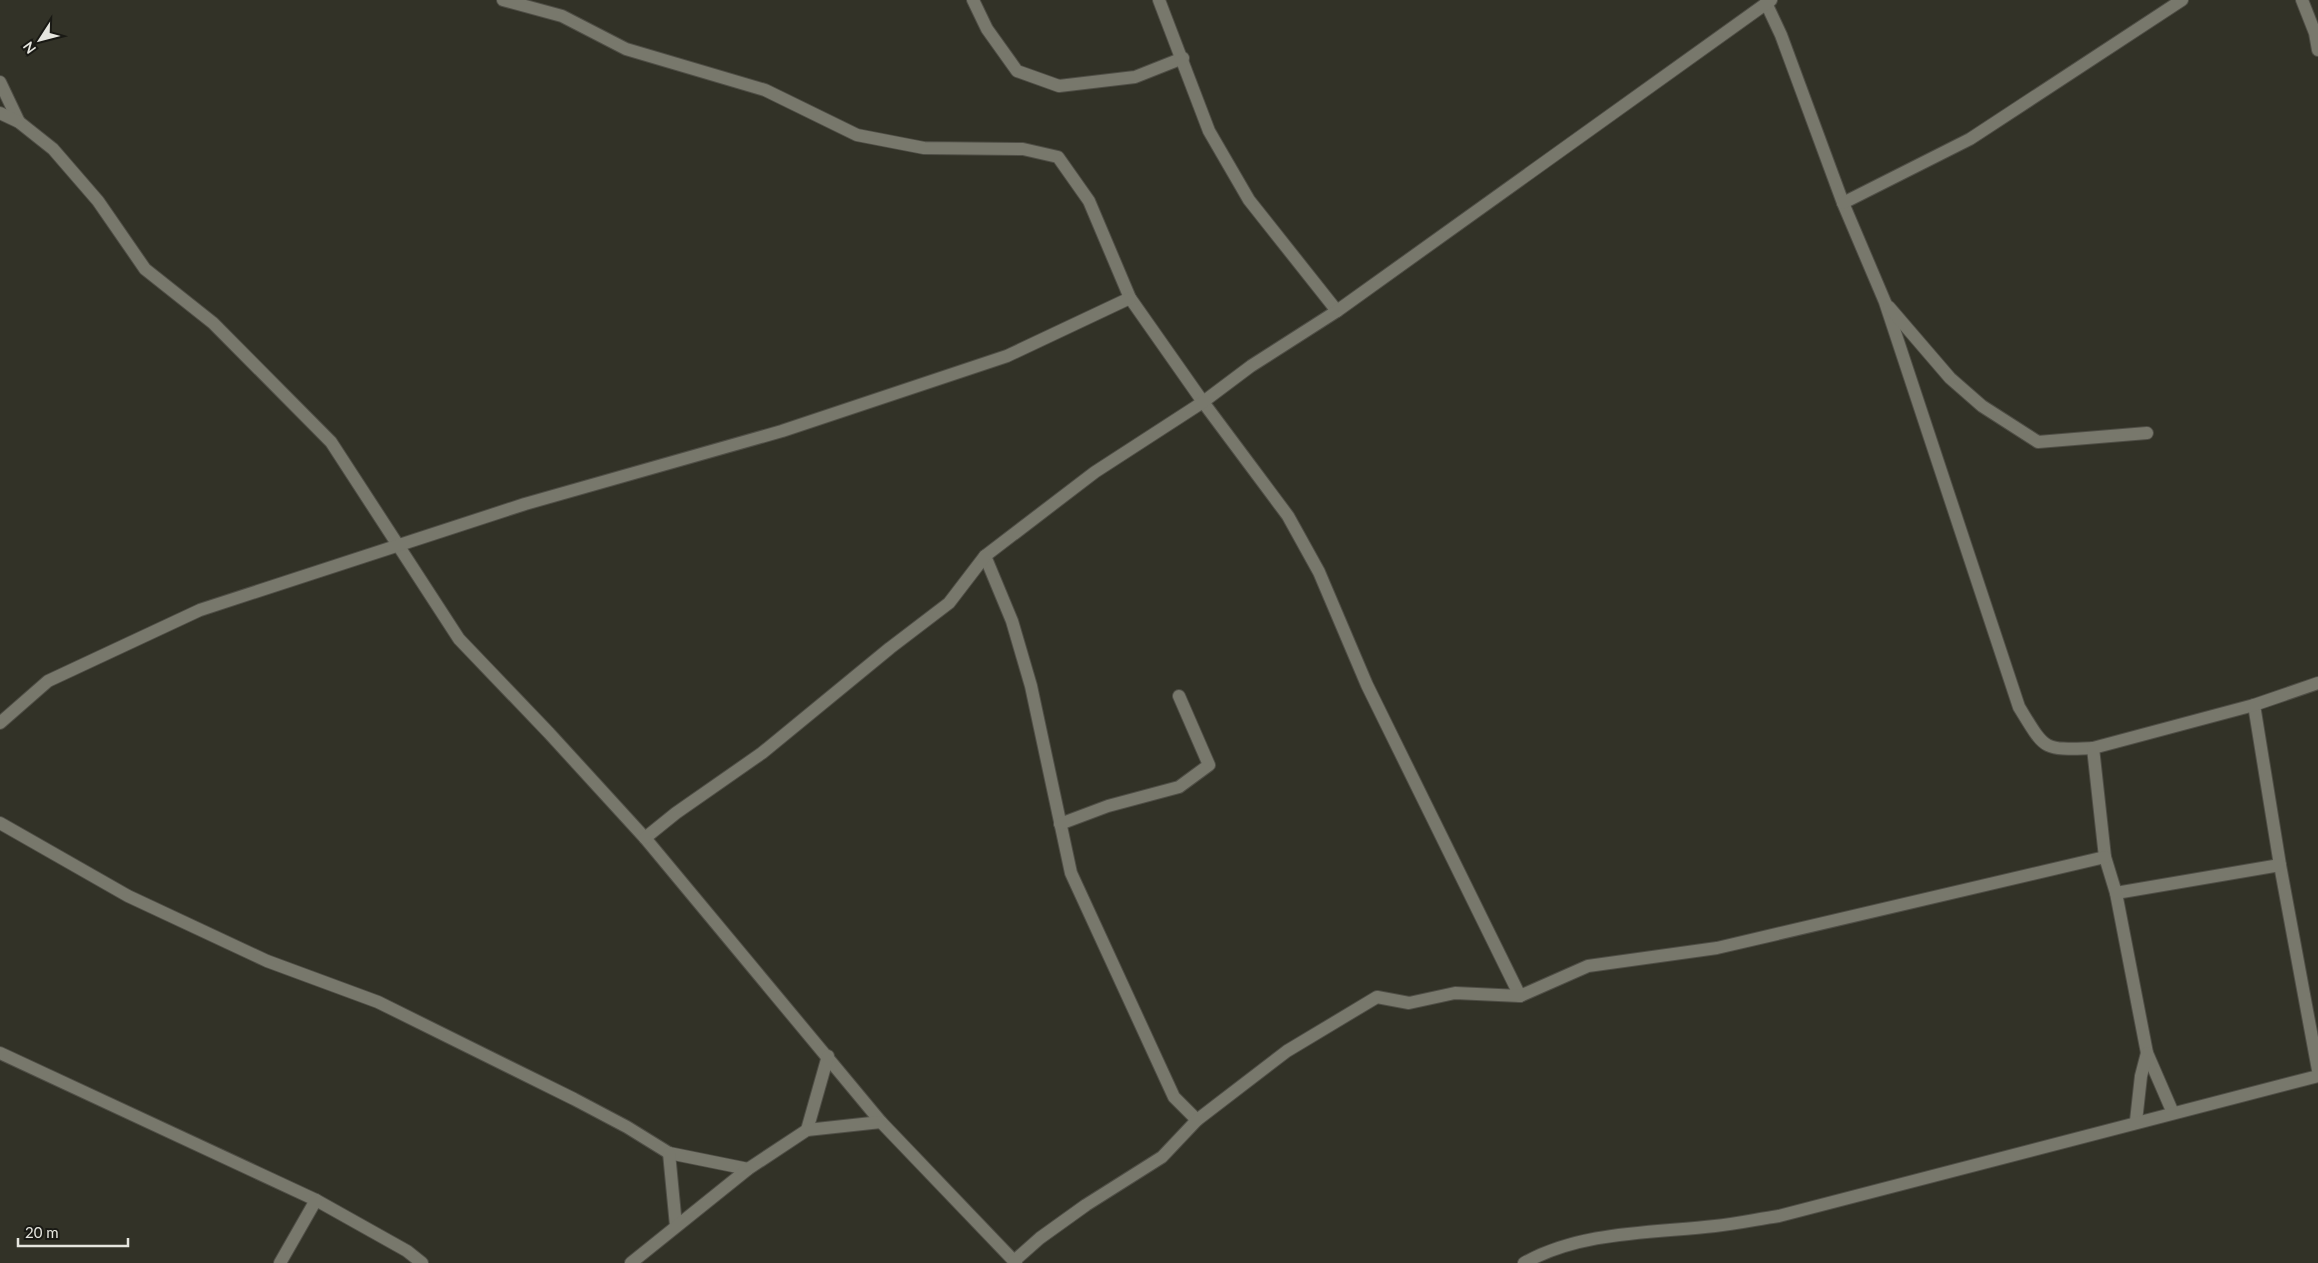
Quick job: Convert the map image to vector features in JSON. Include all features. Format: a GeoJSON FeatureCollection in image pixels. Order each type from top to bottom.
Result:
{"type":"FeatureCollection","features":[{"type":"Feature","properties":{"kind":"street"},"geometry":{"type":"LineString","coordinates":[[503,0],[562,16],[626,49],[765,90],[857,136],[924,148],[1023,149],[1058,157],[1089,201],[1130,298],[1203,402],[1288,516],[1319,572],[1367,685],[1520,996]]}},
{"type":"Feature","properties":{"kind":"street"},"geometry":{"type":"LineString","coordinates":[[973,0],[987,29],[1017,71],[1059,86],[1136,77],[1183,58]]}},
{"type":"Feature","properties":{"kind":"street"},"geometry":{"type":"LineString","coordinates":[[1159,0],[1183,58],[1209,131],[1249,200],[1288,252],[1337,311]]}},
{"type":"Feature","properties":{"kind":"street"},"geometry":{"type":"LineString","coordinates":[[1843,203],[1970,139],[2182,0]]}},
{"type":"Feature","properties":{"kind":"street"},"geometry":{"type":"LineString","coordinates":[[2302,0],[2316,29],[2318,50]]}},
{"type":"Feature","properties":{"kind":"street"},"geometry":{"type":"LineString","coordinates":[[645,838],[676,813],[762,753],[890,648],[949,603],[984,556],[1096,472],[1203,402],[1251,366],[1337,311],[1769,2],[1843,203],[1885,302],[2019,708],[2039,741],[2054,749],[2093,748],[2254,705],[2318,682]]}},
{"type":"Feature","properties":{"kind":"street"},"geometry":{"type":"LineString","coordinates":[[0,82],[19,122]]}},
{"type":"Feature","properties":{"kind":"street"},"geometry":{"type":"LineString","coordinates":[[0,113],[19,122],[53,149],[98,201],[144,269],[213,323],[331,442],[460,639],[550,733],[645,838],[881,1122],[1015,1262],[1040,1238],[1086,1205],[1162,1158],[1197,1120],[1287,1051],[1376,997],[1410,1002],[1455,993],[1520,996],[1588,966],[1717,948],[2105,857]]}},
{"type":"Feature","properties":{"kind":"street"},"geometry":{"type":"LineString","coordinates":[[0,723],[48,681],[200,610],[525,504],[782,431],[1007,356],[1130,298]]}},
{"type":"Feature","properties":{"kind":"street"},"geometry":{"type":"LineString","coordinates":[[1885,302],[1950,378],[1982,406],[2038,442],[2147,433]]}},
{"type":"Feature","properties":{"kind":"street"},"geometry":{"type":"LineString","coordinates":[[984,556],[1012,621],[1032,686],[1071,874],[1174,1097],[1197,1120]]}},
{"type":"Feature","properties":{"kind":"street"},"geometry":{"type":"LineString","coordinates":[[1060,824],[1108,806],[1179,787],[1209,765],[1179,696]]}},
{"type":"Feature","properties":{"kind":"street"},"geometry":{"type":"LineString","coordinates":[[2254,705],[2280,865],[2318,1070]]}},
{"type":"Feature","properties":{"kind":"street"},"geometry":{"type":"LineString","coordinates":[[2093,748],[2105,857],[2116,892],[2147,1053],[2173,1113]]}},
{"type":"Feature","properties":{"kind":"street"},"geometry":{"type":"LineString","coordinates":[[0,823],[128,896],[267,961],[378,1002],[574,1098],[669,1153],[748,1169]]}},
{"type":"Feature","properties":{"kind":"street"},"geometry":{"type":"LineString","coordinates":[[2116,892],[2280,865]]}},
{"type":"Feature","properties":{"kind":"street"},"geometry":{"type":"LineString","coordinates":[[0,1053],[316,1200],[406,1251],[422,1263]]}},
{"type":"Feature","properties":{"kind":"street"},"geometry":{"type":"LineString","coordinates":[[2136,1122],[2138,1094],[2147,1053]]}},
{"type":"Feature","properties":{"kind":"street"},"geometry":{"type":"LineString","coordinates":[[807,1130],[828,1056]]}},
{"type":"Feature","properties":{"kind":"street"},"geometry":{"type":"LineString","coordinates":[[1527,1262],[1563,1246],[1630,1233],[1716,1226],[1780,1216],[2318,1076]]}},
{"type":"Feature","properties":{"kind":"street"},"geometry":{"type":"LineString","coordinates":[[631,1263],[748,1169],[807,1130],[881,1122]]}},
{"type":"Feature","properties":{"kind":"street"},"geometry":{"type":"LineString","coordinates":[[669,1153],[676,1226]]}},
{"type":"Feature","properties":{"kind":"street"},"geometry":{"type":"LineString","coordinates":[[280,1263],[316,1200]]}}]}
